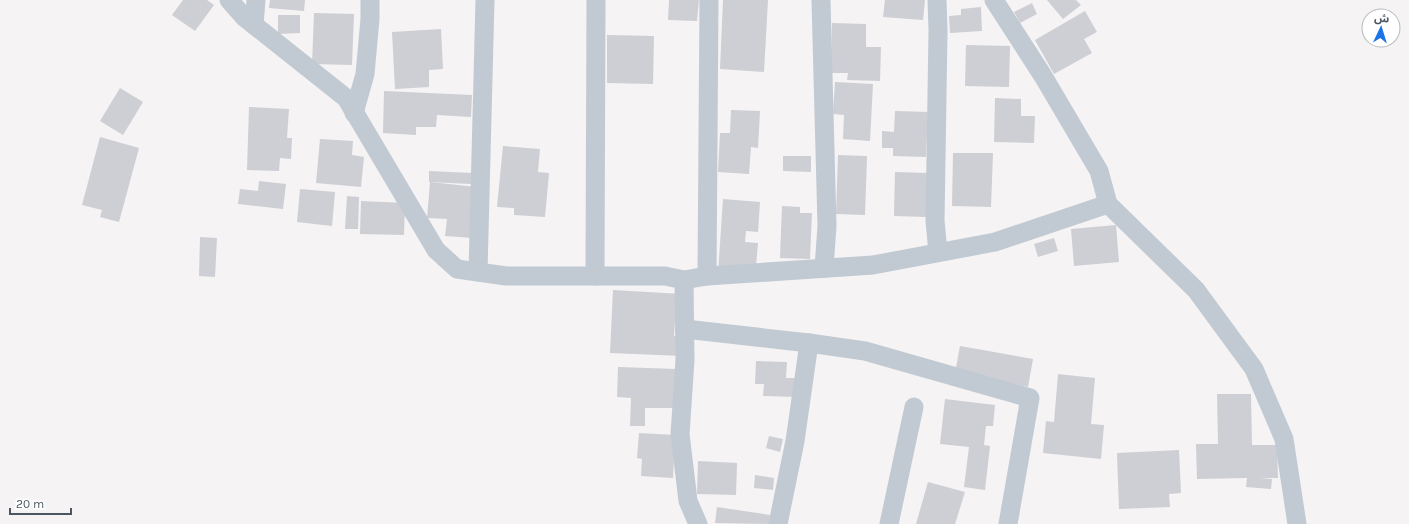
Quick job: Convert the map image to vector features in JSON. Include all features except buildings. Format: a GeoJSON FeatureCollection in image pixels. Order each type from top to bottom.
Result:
{"type":"FeatureCollection","features":[{"type":"Feature","properties":{"kind":"street"},"geometry":{"type":"LineString","coordinates":[[229,0],[244,17],[346,98],[436,250],[457,269],[506,276],[665,276],[684,280],[706,276],[873,265],[995,242],[1108,204]]}},
{"type":"Feature","properties":{"kind":"street"},"geometry":{"type":"LineString","coordinates":[[254,25],[256,0]]}},
{"type":"Feature","properties":{"kind":"street"},"geometry":{"type":"LineString","coordinates":[[354,113],[365,74],[370,19],[370,0]]}},
{"type":"Feature","properties":{"kind":"street"},"geometry":{"type":"LineString","coordinates":[[478,272],[485,0]]}},
{"type":"Feature","properties":{"kind":"street"},"geometry":{"type":"LineString","coordinates":[[595,276],[596,0]]}},
{"type":"Feature","properties":{"kind":"street"},"geometry":{"type":"LineString","coordinates":[[706,276],[709,0]]}},
{"type":"Feature","properties":{"kind":"street"},"geometry":{"type":"LineString","coordinates":[[821,0],[827,226],[824,268]]}},
{"type":"Feature","properties":{"kind":"street"},"geometry":{"type":"LineString","coordinates":[[937,0],[938,32],[935,221],[938,252]]}},
{"type":"Feature","properties":{"kind":"street"},"geometry":{"type":"LineString","coordinates":[[994,0],[1043,76],[1099,171],[1108,204],[1196,290],[1254,369],[1284,439],[1297,524]]}},
{"type":"Feature","properties":{"kind":"street"},"geometry":{"type":"LineString","coordinates":[[684,280],[685,360],[680,434],[688,501],[698,524]]}},
{"type":"Feature","properties":{"kind":"street"},"geometry":{"type":"LineString","coordinates":[[685,329],[865,351],[1030,398],[1008,524]]}},
{"type":"Feature","properties":{"kind":"street"},"geometry":{"type":"LineString","coordinates":[[778,524],[795,441],[809,343]]}},
{"type":"Feature","properties":{"kind":"street"},"geometry":{"type":"LineString","coordinates":[[888,524],[914,407]]}}]}
